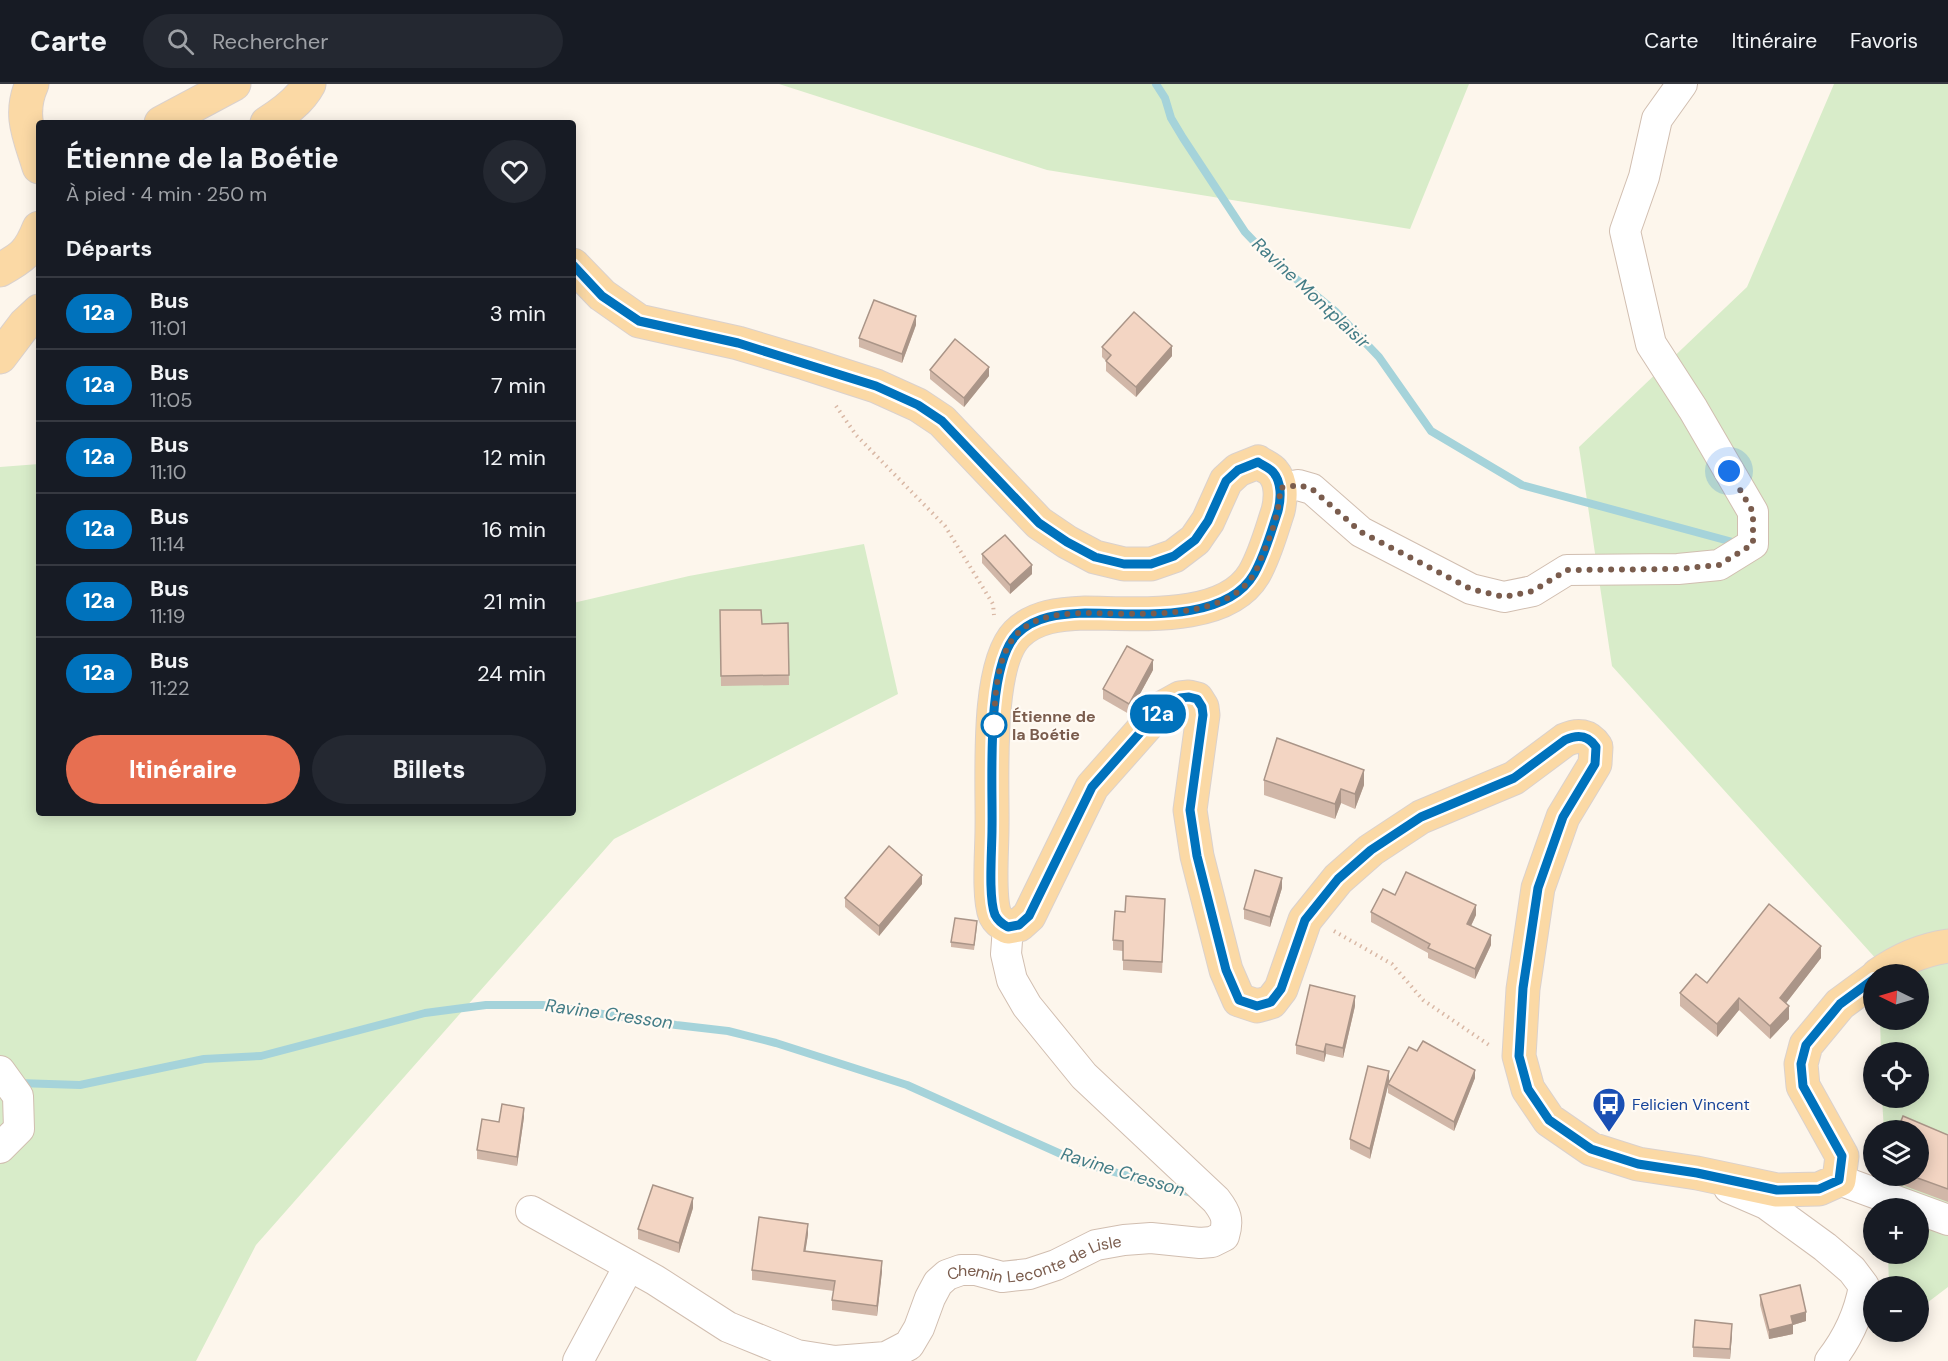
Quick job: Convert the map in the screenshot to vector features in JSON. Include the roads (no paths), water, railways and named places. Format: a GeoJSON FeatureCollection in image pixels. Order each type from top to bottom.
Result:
{"type":"FeatureCollection","features":[{"type":"Feature","properties":{"kind":"main road"},"geometry":{"type":"LineString","coordinates":[[32,84],[25,99],[24,111],[36,157]]}},
{"type":"Feature","properties":{"kind":"main road"},"geometry":{"type":"LineString","coordinates":[[166,120],[234,84]]}},
{"type":"Feature","properties":{"kind":"main road"},"geometry":{"type":"LineString","coordinates":[[272,120],[284,113],[309,84]]}},
{"type":"Feature","properties":{"kind":"main road"},"geometry":{"type":"LineString","coordinates":[[0,270],[23,258],[36,236]]}},
{"type":"Feature","properties":{"kind":"main road"},"geometry":{"type":"LineString","coordinates":[[576,268],[602,296],[639,321],[738,343],[805,363],[876,386],[918,405],[942,421],[1039,523],[1095,557],[1124,564],[1151,564],[1174,556],[1195,540],[1208,521],[1226,481],[1238,470],[1258,462],[1273,472],[1280,488],[1280,502],[1268,542],[1253,576],[1230,598],[1206,608],[1181,612],[1064,614],[1033,622],[1016,636],[1001,663],[995,695],[991,877],[995,914],[1000,923],[1008,927],[1019,925],[1029,916],[1092,787],[1162,708],[1180,698],[1189,697],[1197,699],[1202,707],[1203,715],[1190,810],[1197,856],[1226,970],[1239,1000],[1257,1006],[1271,1002],[1281,989],[1305,920],[1338,879],[1371,850],[1421,817],[1514,778],[1574,736],[1583,736],[1591,740],[1596,747],[1595,764],[1563,817],[1538,888],[1523,988],[1520,1061],[1528,1089],[1549,1120],[1591,1149],[1638,1164],[1697,1173],[1777,1190],[1819,1189],[1839,1180],[1842,1156],[1803,1086],[1801,1064],[1806,1045],[1840,1004],[1863,987]]}},
{"type":"Feature","properties":{"kind":"main road"},"geometry":{"type":"LineString","coordinates":[[0,357],[25,324],[36,314]]}},
{"type":"Feature","properties":{"kind":"main road"},"geometry":{"type":"LineString","coordinates":[[1893,964],[1934,948],[1948,946]]}},
{"type":"Feature","properties":{"kind":"street"},"geometry":{"type":"LineString","coordinates":[[1280,488],[1299,485],[1312,489],[1361,532],[1471,589],[1504,597],[1533,591],[1567,570],[1678,569],[1719,565],[1753,544],[1753,512],[1694,409],[1651,344],[1625,231],[1644,177],[1657,119],[1682,84]]}},
{"type":"Feature","properties":{"kind":"street","name":"Chemin Leconte de Lisle"},"geometry":{"type":"LineString","coordinates":[[531,1211],[628,1266],[728,1327],[797,1355],[834,1360],[886,1357],[909,1345],[919,1328],[938,1283],[947,1275],[961,1270],[976,1270],[1002,1277],[1029,1274],[1056,1265],[1096,1245],[1151,1238],[1206,1243],[1224,1236],[1227,1224],[1225,1213],[1216,1200],[1084,1076],[1027,1006],[1012,980],[1006,954],[1008,927]]}},
{"type":"Feature","properties":{"kind":"street"},"geometry":{"type":"LineString","coordinates":[[0,1071],[18,1096],[19,1129],[0,1148]]}},
{"type":"Feature","properties":{"kind":"street"},"geometry":{"type":"LineString","coordinates":[[1697,1173],[1766,1204],[1825,1247],[1852,1270],[1864,1286],[1854,1325],[1830,1361]]}},
{"type":"Feature","properties":{"kind":"street"},"geometry":{"type":"LineString","coordinates":[[1839,1180],[1948,1220]]}},
{"type":"Feature","properties":{"kind":"street"},"geometry":{"type":"LineString","coordinates":[[578,1361],[628,1266]]}},
{"type":"Feature","properties":{"kind":"waterway","name":"Ravine Montplaisir"},"geometry":{"type":"LineString","coordinates":[[1156,84],[1183,138],[1245,232],[1267,255],[1335,311],[1379,357],[1431,431],[1522,485],[1740,544]]}},
{"type":"Feature","properties":{"kind":"waterway","name":"Ravine Cresson"},"geometry":{"type":"LineString","coordinates":[[18,1083],[80,1085],[204,1059],[261,1056],[425,1013],[486,1005],[543,1005],[728,1031],[776,1043],[907,1085],[1081,1163],[1195,1194]]}},
{"type":"Feature","properties":{"kind":"place","name":"Étienne de la Boétie"},"geometry":{"type":"Point","coordinates":[994,725]}},
{"type":"Feature","properties":{"kind":"place","name":"Felicien Vincent"},"geometry":{"type":"Point","coordinates":[1609,1133]}}]}
